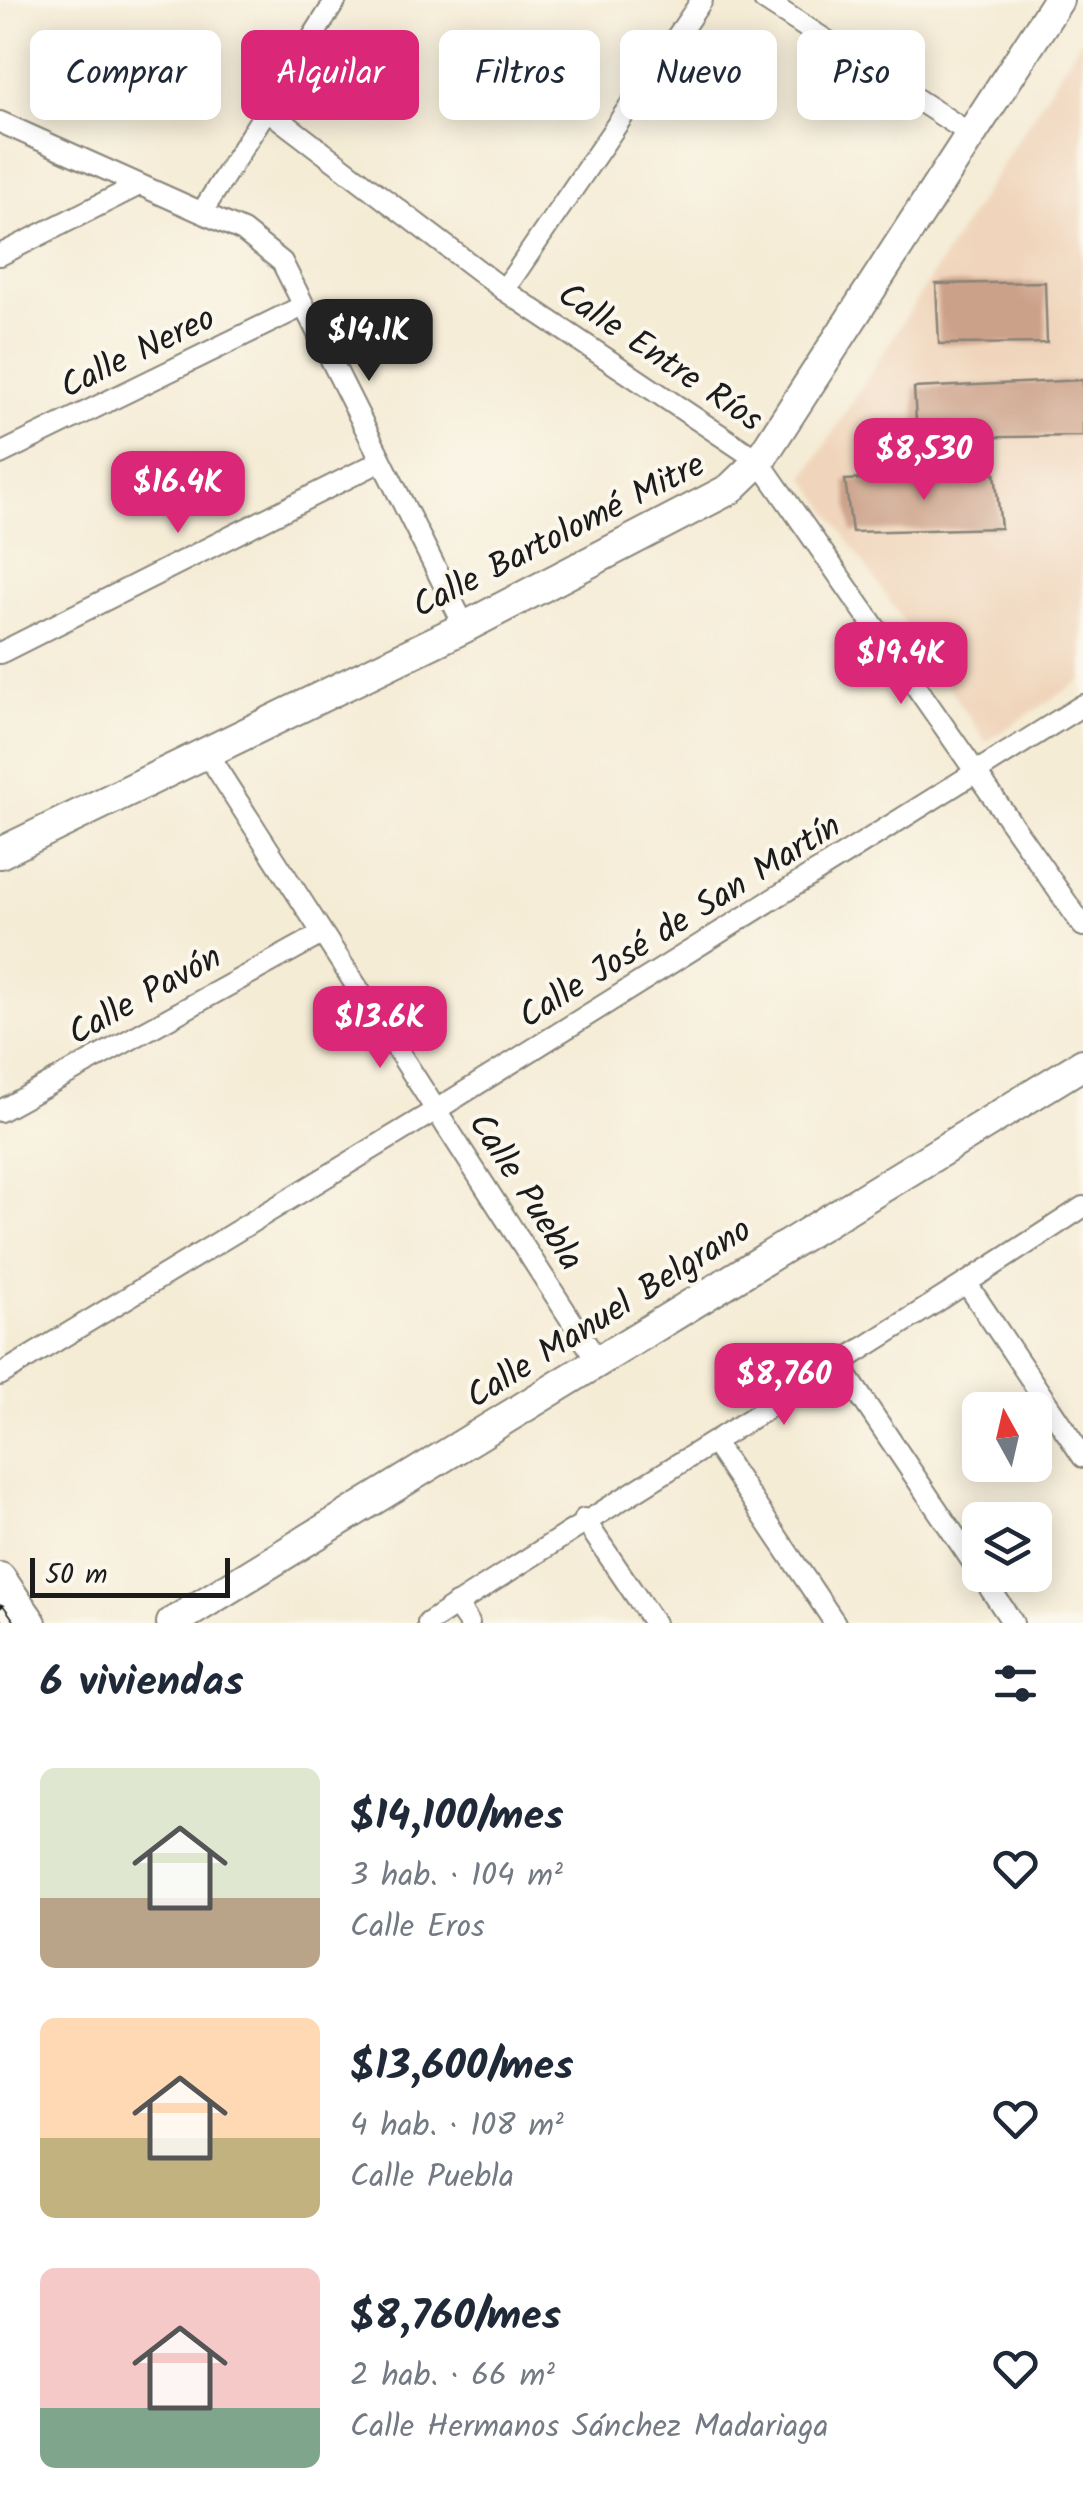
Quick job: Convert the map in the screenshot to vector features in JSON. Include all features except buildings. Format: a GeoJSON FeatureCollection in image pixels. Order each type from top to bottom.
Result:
{"type":"FeatureCollection","features":[{"type":"Feature","properties":{"kind":"street"},"geometry":{"type":"LineString","coordinates":[[317,30],[336,0]]}},
{"type":"Feature","properties":{"kind":"street"},"geometry":{"type":"LineString","coordinates":[[504,290],[702,0]]}},
{"type":"Feature","properties":{"kind":"street"},"geometry":{"type":"LineString","coordinates":[[764,0],[972,135]]}},
{"type":"Feature","properties":{"kind":"street","name":"Calle Bartolomé Mitre"},"geometry":{"type":"LineString","coordinates":[[0,853],[465,626],[730,488],[759,461],[1058,0]]}},
{"type":"Feature","properties":{"kind":"street"},"geometry":{"type":"LineString","coordinates":[[202,212],[259,120]]}},
{"type":"Feature","properties":{"kind":"street","name":"Calle Entre Ríos"},"geometry":{"type":"LineString","coordinates":[[280,120],[504,290],[759,461],[1083,926]]}},
{"type":"Feature","properties":{"kind":"street"},"geometry":{"type":"LineString","coordinates":[[0,122],[136,187],[243,232],[282,262],[379,462],[465,626]]}},
{"type":"Feature","properties":{"kind":"street"},"geometry":{"type":"LineString","coordinates":[[0,255],[136,187]]}},
{"type":"Feature","properties":{"kind":"street","name":"Calle Nereo"},"geometry":{"type":"LineString","coordinates":[[0,454],[303,306]]}},
{"type":"Feature","properties":{"kind":"street"},"geometry":{"type":"LineString","coordinates":[[0,654],[379,462]]}},
{"type":"Feature","properties":{"kind":"street","name":"Calle José de San Martín"},"geometry":{"type":"LineString","coordinates":[[0,1375],[436,1110],[1083,705]]}},
{"type":"Feature","properties":{"kind":"street","name":"Calle Puebla"},"geometry":{"type":"LineString","coordinates":[[206,752],[320,935],[598,1362]]}},
{"type":"Feature","properties":{"kind":"street","name":"Calle Pavón"},"geometry":{"type":"LineString","coordinates":[[0,1111],[320,935]]}},
{"type":"Feature","properties":{"kind":"street","name":"Calle Manuel Belgrano"},"geometry":{"type":"LineString","coordinates":[[172,1623],[1083,1064]]}},
{"type":"Feature","properties":{"kind":"street"},"geometry":{"type":"LineString","coordinates":[[428,1623],[584,1519],[714,1443],[1083,1207]]}},
{"type":"Feature","properties":{"kind":"street"},"geometry":{"type":"LineString","coordinates":[[966,1284],[1083,1457]]}},
{"type":"Feature","properties":{"kind":"street"},"geometry":{"type":"LineString","coordinates":[[839,1364],[962,1547]]}},
{"type":"Feature","properties":{"kind":"street"},"geometry":{"type":"LineString","coordinates":[[714,1443],[835,1623]]}},
{"type":"Feature","properties":{"kind":"street"},"geometry":{"type":"LineString","coordinates":[[584,1519],[654,1623]]}},
{"type":"Feature","properties":{"kind":"street"},"geometry":{"type":"LineString","coordinates":[[0,1578],[30,1623]]}},
{"type":"Feature","properties":{"kind":"street"},"geometry":{"type":"LineString","coordinates":[[992,1592],[1013,1623]]}},
{"type":"Feature","properties":{"kind":"street"},"geometry":{"type":"LineString","coordinates":[[456,1604],[469,1623]]}},
{"type":"Feature","properties":{"kind":"shaded area"},"geometry":{"type":"Polygon","coordinates":[[[1083,36],[1083,679],[986,742],[805,477],[1083,36]]]}},
{"type":"Feature","properties":{"kind":"railway"},"geometry":{"type":"LineString","coordinates":[[0,1609],[10,1623]]}}]}
